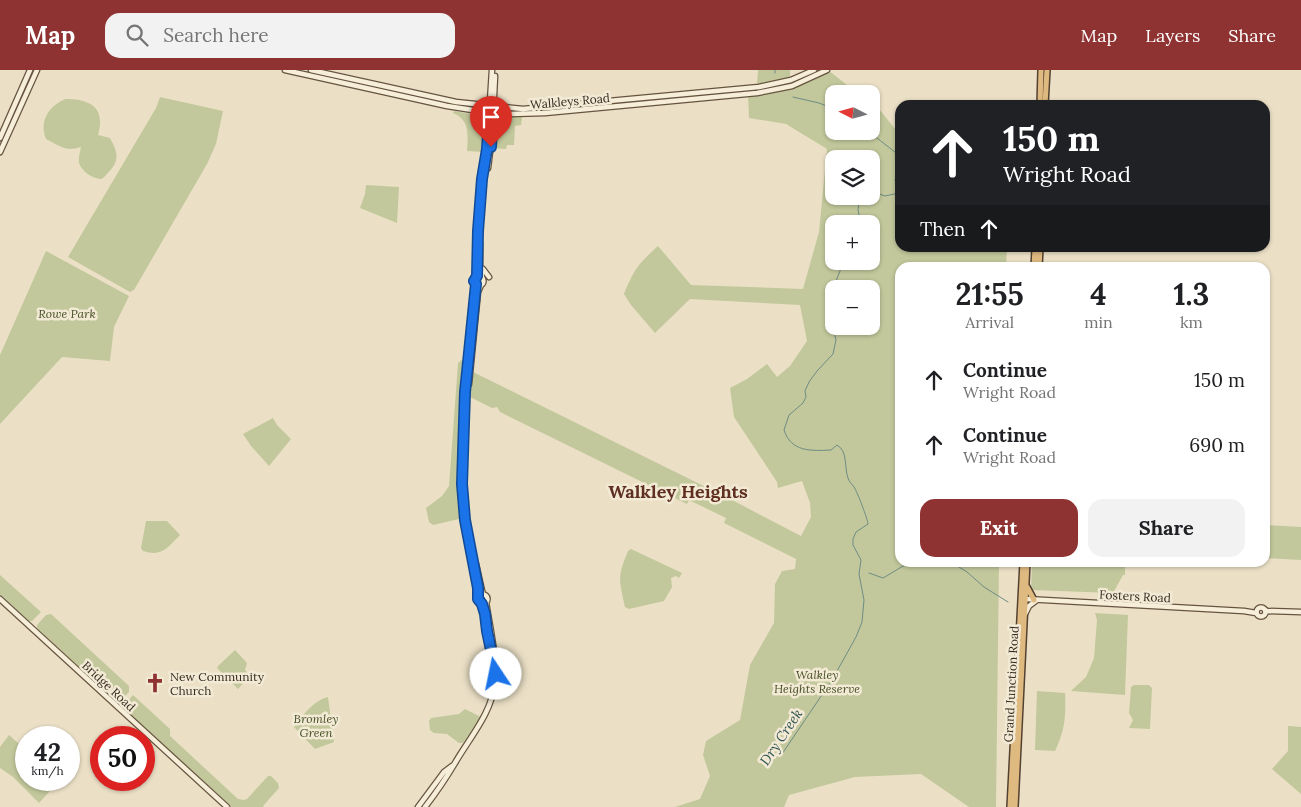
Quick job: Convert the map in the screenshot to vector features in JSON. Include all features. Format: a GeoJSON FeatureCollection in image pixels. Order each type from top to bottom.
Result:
{"type":"FeatureCollection","features":[{"type":"Feature","properties":{"kind":"highway"},"geometry":{"type":"LineString","coordinates":[[1040,100],[1041,70]]}},
{"type":"Feature","properties":{"kind":"highway"},"geometry":{"type":"LineString","coordinates":[[1045,100],[1047,70]]}},
{"type":"Feature","properties":{"kind":"highway","name":"Grand Junction Road"},"geometry":{"type":"LineString","coordinates":[[1010,807],[1023,599],[1023,567]]}},
{"type":"Feature","properties":{"kind":"highway","name":"Grand Junction Road"},"geometry":{"type":"LineString","coordinates":[[1015,807],[1025,614],[1023,599],[1026,587],[1027,567]]}},
{"type":"Feature","properties":{"kind":"highway"},"geometry":{"type":"LineString","coordinates":[[1026,587],[1036,600]]}},
{"type":"Feature","properties":{"kind":"main road"},"geometry":{"type":"LineString","coordinates":[[0,138],[30,70]]}},
{"type":"Feature","properties":{"kind":"main road"},"geometry":{"type":"LineString","coordinates":[[0,152],[37,70]]}},
{"type":"Feature","properties":{"kind":"main road","name":"Walkleys Road"},"geometry":{"type":"LineString","coordinates":[[285,70],[479,111],[505,114],[545,113],[757,93],[792,86],[826,70]]}},
{"type":"Feature","properties":{"kind":"main road","name":"Walkleys Road"},"geometry":{"type":"LineString","coordinates":[[311,70],[475,105],[502,108],[541,108],[759,87],[791,80],[814,70]]}},
{"type":"Feature","properties":{"kind":"main road"},"geometry":{"type":"LineString","coordinates":[[484,603],[478,602],[481,596],[465,520],[462,450],[479,284],[483,282],[476,268],[478,229],[482,184],[491,124],[494,70]]}},
{"type":"Feature","properties":{"kind":"main road"},"geometry":{"type":"LineString","coordinates":[[475,105],[485,102],[492,97]]}},
{"type":"Feature","properties":{"kind":"main road"},"geometry":{"type":"LineString","coordinates":[[492,97],[502,108]]}},
{"type":"Feature","properties":{"kind":"main road"},"geometry":{"type":"LineString","coordinates":[[479,111],[491,124]]}},
{"type":"Feature","properties":{"kind":"main road"},"geometry":{"type":"LineString","coordinates":[[491,124],[496,118],[505,114]]}},
{"type":"Feature","properties":{"kind":"main road"},"geometry":{"type":"LineString","coordinates":[[478,229],[484,271],[489,277]]}},
{"type":"Feature","properties":{"kind":"main road"},"geometry":{"type":"LineString","coordinates":[[479,284],[474,281],[479,277],[480,248]]}},
{"type":"Feature","properties":{"kind":"main road"},"geometry":{"type":"LineString","coordinates":[[425,807],[449,775],[491,703],[495,683],[495,664],[487,631],[484,603],[487,598],[481,596]]}},
{"type":"Feature","properties":{"kind":"main road","name":"Bridge Road"},"geometry":{"type":"LineString","coordinates":[[0,599],[227,807]]}},
{"type":"Feature","properties":{"kind":"main road","name":"Fosters Road"},"geometry":{"type":"LineString","coordinates":[[1023,599],[1256,611],[1259,616],[1264,614]]}},
{"type":"Feature","properties":{"kind":"main road"},"geometry":{"type":"LineString","coordinates":[[1025,614],[1029,606],[1036,600]]}},
{"type":"Feature","properties":{"kind":"main road"},"geometry":{"type":"LineString","coordinates":[[1256,611],[1261,607],[1268,611],[1301,613]]}},
{"type":"Feature","properties":{"kind":"main road"},"geometry":{"type":"LineString","coordinates":[[1264,609],[1264,614],[1301,613]]}},
{"type":"Feature","properties":{"kind":"main road"},"geometry":{"type":"LineString","coordinates":[[418,807],[444,772],[455,763]]}},
{"type":"Feature","properties":{"kind":"green space"},"geometry":{"type":"Polygon","coordinates":[[[758,70],[790,70],[790,78],[757,84],[758,70]]]}},
{"type":"Feature","properties":{"kind":"green space","name":"Walkley Heights Reserve"},"geometry":{"type":"Polygon","coordinates":[[[828,70],[847,85],[825,85],[825,140],[880,140],[880,110],[895,129],[895,252],[1007,252],[1006,262],[895,262],[895,567],[999,567],[996,807],[969,807],[921,774],[855,777],[789,795],[784,807],[675,807],[700,799],[710,776],[703,755],[706,741],[740,720],[750,665],[774,623],[775,584],[782,571],[795,569],[796,559],[724,523],[726,518],[689,500],[687,504],[500,412],[497,407],[492,408],[470,397],[473,372],[801,536],[811,517],[810,503],[802,481],[778,488],[777,482],[734,417],[730,388],[747,379],[767,364],[777,377],[790,366],[807,341],[800,305],[690,299],[655,333],[624,294],[638,267],[658,246],[691,285],[803,289],[819,232],[825,170],[825,205],[880,205],[880,150],[827,150],[786,124],[749,118],[748,94],[789,87],[828,70]]]}},
{"type":"Feature","properties":{"kind":"green space"},"geometry":{"type":"Polygon","coordinates":[[[160,97],[223,111],[216,144],[207,164],[134,290],[130,292],[68,257],[156,108],[160,97]]]}},
{"type":"Feature","properties":{"kind":"green space"},"geometry":{"type":"Polygon","coordinates":[[[65,99],[89,103],[98,111],[100,125],[98,135],[110,138],[117,156],[112,169],[102,179],[88,174],[80,166],[81,147],[67,149],[46,139],[44,121],[46,115],[54,106],[65,99]]]}},
{"type":"Feature","properties":{"kind":"green space"},"geometry":{"type":"Polygon","coordinates":[[[454,111],[477,115],[486,123],[484,152],[467,151],[467,129],[459,116],[453,113],[454,111]]]}},
{"type":"Feature","properties":{"kind":"green space"},"geometry":{"type":"Polygon","coordinates":[[[504,117],[522,117],[521,125],[515,126],[514,145],[507,145],[506,149],[493,148],[494,129],[497,121],[504,117]]]}},
{"type":"Feature","properties":{"kind":"green space"},"geometry":{"type":"Polygon","coordinates":[[[366,185],[399,187],[397,223],[360,208],[366,185]]]}},
{"type":"Feature","properties":{"kind":"green space","name":"Rowe Park"},"geometry":{"type":"Polygon","coordinates":[[[46,251],[129,296],[114,327],[110,361],[62,357],[0,424],[0,355],[46,251]]]}},
{"type":"Feature","properties":{"kind":"green space"},"geometry":{"type":"Polygon","coordinates":[[[461,360],[466,364],[459,467],[461,516],[459,519],[433,525],[429,522],[426,508],[442,496],[449,486],[458,363],[461,360]]]}},
{"type":"Feature","properties":{"kind":"green space"},"geometry":{"type":"Polygon","coordinates":[[[273,418],[277,425],[291,439],[269,466],[243,434],[273,418]]]}},
{"type":"Feature","properties":{"kind":"green space"},"geometry":{"type":"Polygon","coordinates":[[[146,521],[167,521],[180,535],[160,552],[150,553],[143,551],[141,548],[146,521]]]}},
{"type":"Feature","properties":{"kind":"green space"},"geometry":{"type":"Polygon","coordinates":[[[1270,525],[1301,527],[1301,560],[1270,558],[1270,525]]]}},
{"type":"Feature","properties":{"kind":"green space"},"geometry":{"type":"Polygon","coordinates":[[[631,549],[682,573],[679,578],[676,576],[671,578],[672,587],[664,601],[629,609],[625,607],[620,579],[622,567],[628,551],[631,549]]]}},
{"type":"Feature","properties":{"kind":"green space"},"geometry":{"type":"Polygon","coordinates":[[[1032,567],[1125,567],[1125,575],[1123,575],[1113,593],[1031,590],[1032,567]]]}},
{"type":"Feature","properties":{"kind":"green space"},"geometry":{"type":"Polygon","coordinates":[[[0,575],[41,612],[32,621],[28,621],[0,595],[0,575]]]}},
{"type":"Feature","properties":{"kind":"green space"},"geometry":{"type":"Polygon","coordinates":[[[1095,613],[1128,615],[1125,695],[1071,691],[1086,677],[1094,658],[1097,620],[1095,613]]]}},
{"type":"Feature","properties":{"kind":"green space"},"geometry":{"type":"Polygon","coordinates":[[[51,614],[129,686],[129,692],[121,700],[115,700],[37,628],[37,625],[46,615],[51,614]]]}},
{"type":"Feature","properties":{"kind":"green space"},"geometry":{"type":"Polygon","coordinates":[[[235,650],[247,663],[245,670],[250,676],[238,689],[217,668],[235,650]]]}},
{"type":"Feature","properties":{"kind":"green space"},"geometry":{"type":"Polygon","coordinates":[[[1134,685],[1149,685],[1152,688],[1150,729],[1129,728],[1133,720],[1129,713],[1131,687],[1134,685]]]}},
{"type":"Feature","properties":{"kind":"green space"},"geometry":{"type":"Polygon","coordinates":[[[1037,691],[1065,693],[1064,723],[1055,751],[1035,750],[1037,691]]]}},
{"type":"Feature","properties":{"kind":"green space"},"geometry":{"type":"Polygon","coordinates":[[[133,695],[170,729],[170,736],[238,799],[247,799],[268,776],[271,776],[278,783],[279,788],[264,807],[232,807],[155,737],[155,726],[143,726],[125,710],[124,705],[133,695]]]}},
{"type":"Feature","properties":{"kind":"green space","name":"Bromley Green"},"geometry":{"type":"Polygon","coordinates":[[[328,697],[334,742],[315,749],[294,727],[313,705],[328,697]]]}},
{"type":"Feature","properties":{"kind":"green space"},"geometry":{"type":"Polygon","coordinates":[[[465,709],[481,717],[463,743],[459,743],[447,734],[434,733],[430,730],[429,721],[431,718],[459,714],[465,709]]]}},
{"type":"Feature","properties":{"kind":"green space"},"geometry":{"type":"Polygon","coordinates":[[[1288,726],[1301,727],[1301,794],[1272,769],[1288,751],[1288,726]]]}},
{"type":"Feature","properties":{"kind":"green space"},"geometry":{"type":"Polygon","coordinates":[[[9,735],[15,740],[15,779],[0,768],[0,747],[9,735]]]}},
{"type":"Feature","properties":{"kind":"green space"},"geometry":{"type":"Polygon","coordinates":[[[27,791],[50,791],[39,803],[27,791]]]}},
{"type":"Feature","properties":{"kind":"waterway","name":"Dry Creek"},"geometry":{"type":"LineString","coordinates":[[793,97],[825,105]]}},
{"type":"Feature","properties":{"kind":"waterway","name":"Dry Creek"},"geometry":{"type":"LineString","coordinates":[[880,140],[895,152]]}},
{"type":"Feature","properties":{"kind":"waterway","name":"Dry Creek"},"geometry":{"type":"LineString","coordinates":[[880,194],[885,196],[895,194]]}},
{"type":"Feature","properties":{"kind":"waterway","name":"Dry Creek"},"geometry":{"type":"LineString","coordinates":[[859,205],[859,215]]}},
{"type":"Feature","properties":{"kind":"waterway","name":"Dry Creek"},"geometry":{"type":"LineString","coordinates":[[782,754],[832,680],[856,637],[862,622],[864,600],[859,574],[861,560],[853,545],[853,539],[856,532],[868,524],[854,487],[848,479],[843,451],[837,445],[831,450],[803,449],[791,443],[784,430],[789,415],[803,403],[809,382],[833,354],[836,340],[830,316],[832,291],[840,270]]}},
{"type":"Feature","properties":{"kind":"waterway"},"geometry":{"type":"LineString","coordinates":[[869,573],[883,578],[902,567]]}},
{"type":"Feature","properties":{"kind":"waterway"},"geometry":{"type":"LineString","coordinates":[[959,567],[984,587],[1008,602]]}},
{"type":"Feature","properties":{"kind":"place","name":"New Community Church"},"geometry":{"type":"Point","coordinates":[155,683]}},
{"type":"Feature","properties":{"kind":"district","name":"Walkley Heights"},"geometry":{"type":"Point","coordinates":[678,491]}},
{"type":"Feature","properties":{"kind":"route"},"geometry":{"type":"LineString","coordinates":[[491,147],[493,107],[490,106],[486,164],[482,179],[478,231],[477,276],[474,281],[476,284],[465,392],[462,498],[478,588],[478,599],[482,604],[485,614],[496,674]]}}]}
